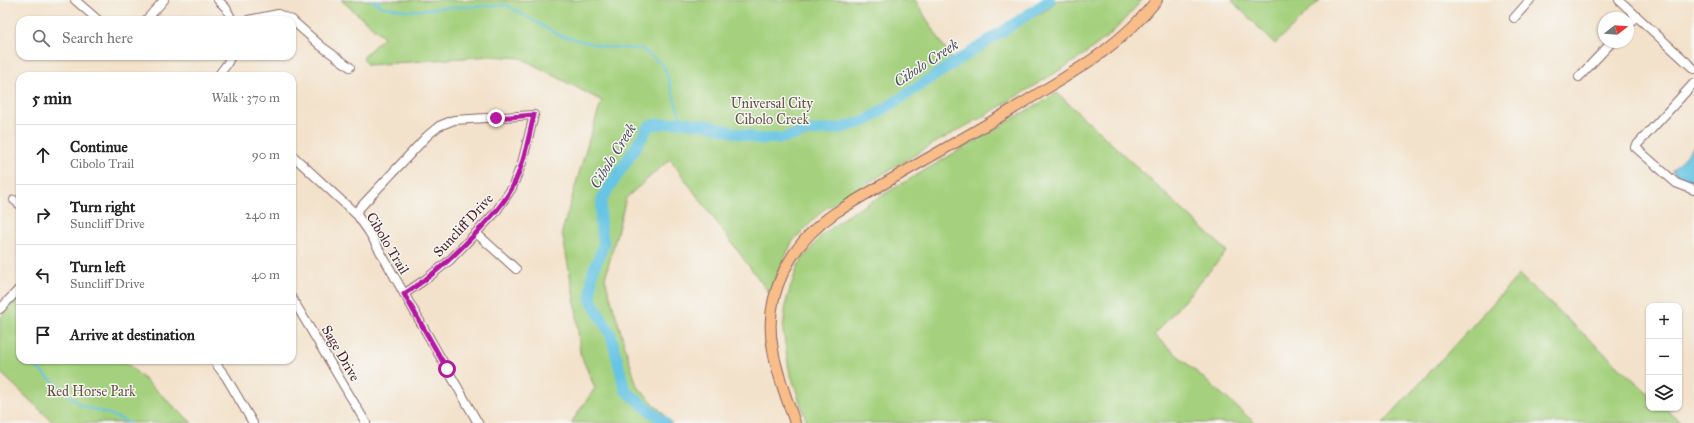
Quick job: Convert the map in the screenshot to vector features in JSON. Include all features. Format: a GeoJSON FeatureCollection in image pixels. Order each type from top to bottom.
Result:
{"type":"FeatureCollection","features":[{"type":"Feature","properties":{"kind":"main road"},"geometry":{"type":"LineString","coordinates":[[795,423],[772,349],[771,317],[772,307],[780,280],[790,260],[802,242],[823,221],[840,210],[992,122],[1097,57],[1126,34],[1157,0]]}},
{"type":"Feature","properties":{"kind":"street"},"geometry":{"type":"LineString","coordinates":[[76,0],[94,16]]}},
{"type":"Feature","properties":{"kind":"street"},"geometry":{"type":"LineString","coordinates":[[150,16],[164,0]]}},
{"type":"Feature","properties":{"kind":"street"},"geometry":{"type":"LineString","coordinates":[[218,0],[226,8],[230,16]]}},
{"type":"Feature","properties":{"kind":"street"},"geometry":{"type":"LineString","coordinates":[[1514,18],[1530,0]]}},
{"type":"Feature","properties":{"kind":"street"},"geometry":{"type":"LineString","coordinates":[[1619,0],[1694,69]]}},
{"type":"Feature","properties":{"kind":"street"},"geometry":{"type":"LineString","coordinates":[[268,16],[278,14],[283,16]]}},
{"type":"Feature","properties":{"kind":"street"},"geometry":{"type":"LineString","coordinates":[[296,24],[321,46],[350,67]]}},
{"type":"Feature","properties":{"kind":"street"},"geometry":{"type":"LineString","coordinates":[[1579,77],[1606,48]]}},
{"type":"Feature","properties":{"kind":"street"},"geometry":{"type":"LineString","coordinates":[[221,72],[229,60]]}},
{"type":"Feature","properties":{"kind":"street"},"geometry":{"type":"LineString","coordinates":[[1694,83],[1635,147],[1676,183],[1694,190]]}},
{"type":"Feature","properties":{"kind":"street","name":"Suncliff Drive"},"geometry":{"type":"LineString","coordinates":[[355,213],[427,136],[439,126],[454,120],[534,115],[522,163],[512,188],[495,213],[438,271],[404,294]]}},
{"type":"Feature","properties":{"kind":"street","name":"Cibolo Trail"},"geometry":{"type":"LineString","coordinates":[[296,159],[355,213],[369,232],[478,423]]}},
{"type":"Feature","properties":{"kind":"street"},"geometry":{"type":"LineString","coordinates":[[476,233],[516,269]]}},
{"type":"Feature","properties":{"kind":"street"},"geometry":{"type":"LineString","coordinates":[[0,309],[16,292]]}},
{"type":"Feature","properties":{"kind":"street","name":"Sage Drive"},"geometry":{"type":"LineString","coordinates":[[296,305],[366,423]]}},
{"type":"Feature","properties":{"kind":"street"},"geometry":{"type":"LineString","coordinates":[[215,364],[226,377],[253,423]]}},
{"type":"Feature","properties":{"kind":"green space","name":"Universal City Cibolo Creek"},"geometry":{"type":"Polygon","coordinates":[[[341,0],[915,0],[954,63],[1049,8],[1057,0],[1142,0],[1112,33],[1078,59],[986,115],[933,144],[823,210],[792,242],[769,293],[670,159],[626,198],[605,279],[637,386],[672,423],[571,423],[595,388],[580,353],[576,308],[562,232],[589,139],[602,101],[521,58],[490,56],[367,65],[363,57],[384,37],[341,0]]]}},
{"type":"Feature","properties":{"kind":"green space"},"geometry":{"type":"Polygon","coordinates":[[[1231,0],[1320,0],[1275,44],[1231,0]]]}},
{"type":"Feature","properties":{"kind":"green space"},"geometry":{"type":"Polygon","coordinates":[[[1057,93],[1227,251],[1154,335],[1255,423],[807,423],[789,369],[783,330],[786,302],[798,265],[821,236],[845,217],[1057,93]]]}},
{"type":"Feature","properties":{"kind":"green space"},"geometry":{"type":"Polygon","coordinates":[[[1519,275],[1646,391],[1646,411],[1668,411],[1681,423],[1383,423],[1519,275]]]}},
{"type":"Feature","properties":{"kind":"green space","name":"Red Horse Park"},"geometry":{"type":"Polygon","coordinates":[[[16,301],[16,364],[127,364],[192,423],[54,423],[0,372],[0,318],[16,301]]]}},
{"type":"Feature","properties":{"kind":"water"},"geometry":{"type":"Polygon","coordinates":[[[1694,146],[1694,182],[1680,177],[1672,171],[1694,146]]]}},
{"type":"Feature","properties":{"kind":"waterway"},"geometry":{"type":"LineString","coordinates":[[371,0],[380,6],[409,11],[506,5],[559,35],[605,47],[642,49],[664,66],[682,122]]}},
{"type":"Feature","properties":{"kind":"waterway"},"geometry":{"type":"LineString","coordinates":[[379,0],[380,6]]}},
{"type":"Feature","properties":{"kind":"waterway","name":"Cibolo Creek"},"geometry":{"type":"LineString","coordinates":[[665,423],[625,390],[611,335],[591,300],[592,274],[604,244],[600,223],[602,199],[650,125],[682,122],[707,125],[759,139],[783,138],[811,131],[841,128],[866,121],[1050,0]]}},
{"type":"Feature","properties":{"kind":"waterway"},"geometry":{"type":"LineString","coordinates":[[36,367],[82,406],[112,415],[129,423]]}},
{"type":"Feature","properties":{"kind":"route"},"geometry":{"type":"LineString","coordinates":[[447,369],[404,294],[426,280],[450,260],[495,213],[512,188],[522,163],[534,115],[496,118]]}}]}
